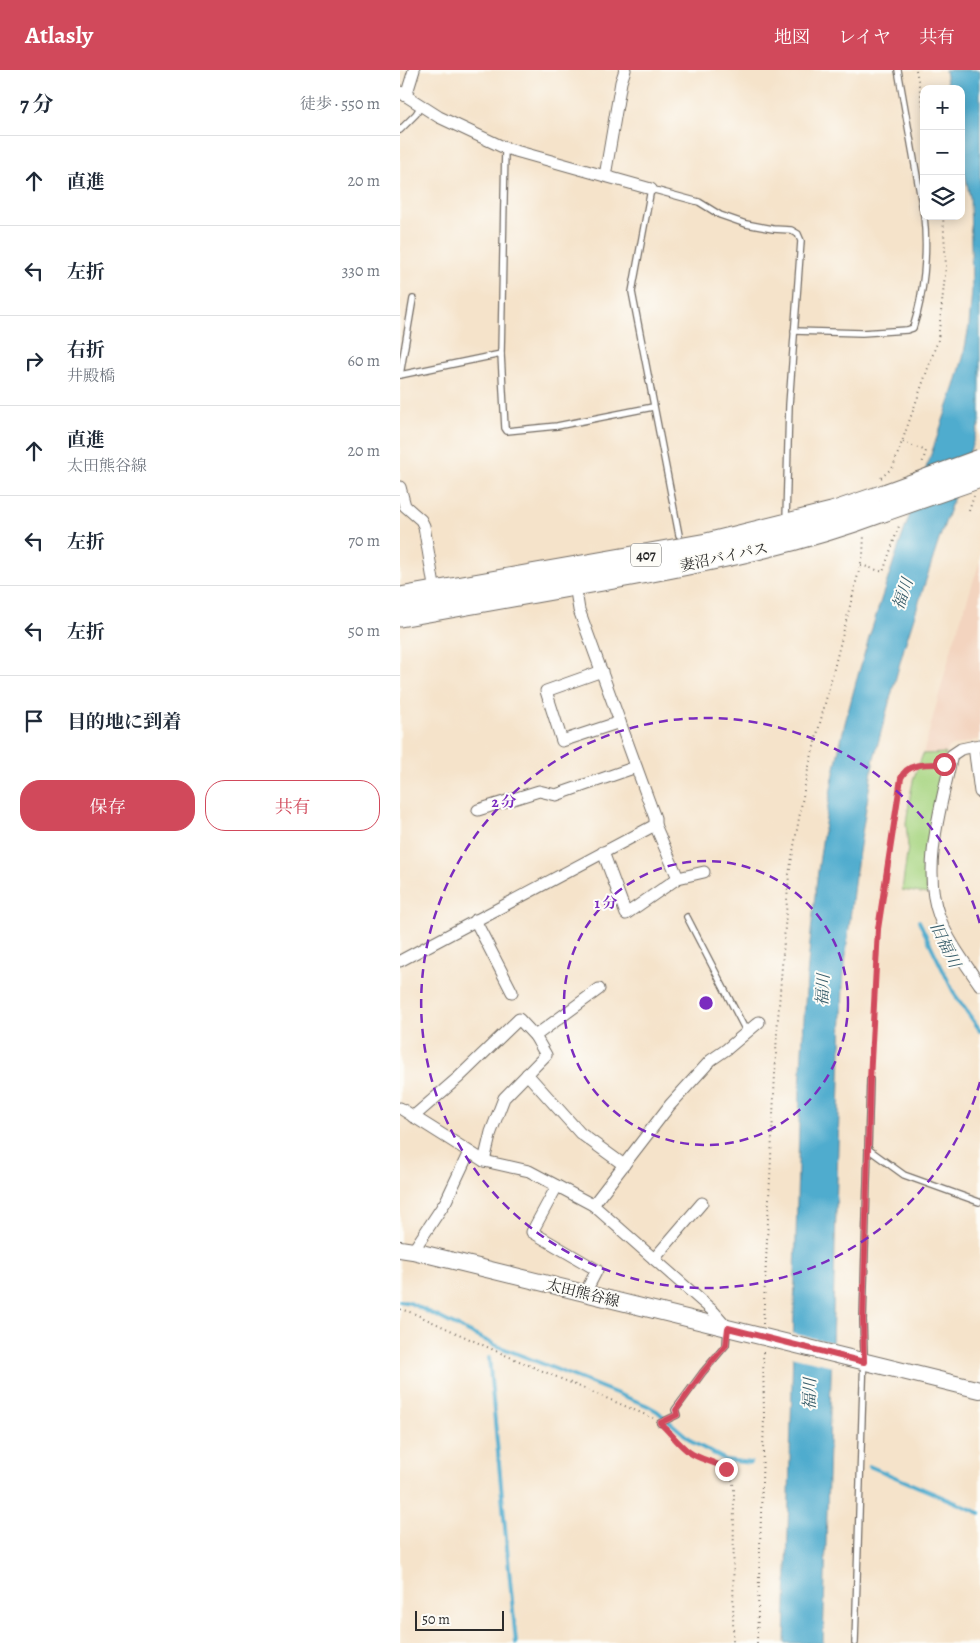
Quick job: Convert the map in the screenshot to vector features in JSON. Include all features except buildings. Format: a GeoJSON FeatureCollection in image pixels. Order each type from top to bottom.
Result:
{"type":"FeatureCollection","features":[{"type":"Feature","properties":{"kind":"highway","name":"妻沼バイパス"},"geometry":{"type":"LineString","coordinates":[[406,606],[435,592],[707,544],[840,527],[882,496],[980,460]]}},
{"type":"Feature","properties":{"kind":"highway","name":"妻沼バイパス"},"geometry":{"type":"LineString","coordinates":[[882,496],[980,477]]}},
{"type":"Feature","properties":{"kind":"highway","name":"妻沼バイパス"},"geometry":{"type":"LineString","coordinates":[[406,606],[575,586],[713,560],[789,533]]}},
{"type":"Feature","properties":{"kind":"main road","name":"太田熊谷線"},"geometry":{"type":"LineString","coordinates":[[406,1250],[728,1328],[764,1334],[862,1362]]}},
{"type":"Feature","properties":{"kind":"main road"},"geometry":{"type":"LineString","coordinates":[[862,1362],[980,1390]]}},
{"type":"Feature","properties":{"kind":"street"},"geometry":{"type":"LineString","coordinates":[[414,70],[403,94],[439,117],[505,148],[650,190]]}},
{"type":"Feature","properties":{"kind":"street"},"geometry":{"type":"LineString","coordinates":[[606,176],[621,82],[625,70]]}},
{"type":"Feature","properties":{"kind":"street"},"geometry":{"type":"LineString","coordinates":[[400,487],[405,506],[424,526],[435,592]]}},
{"type":"Feature","properties":{"kind":"street"},"geometry":{"type":"LineString","coordinates":[[575,586],[580,610],[655,818],[655,824],[678,878]]}},
{"type":"Feature","properties":{"kind":"street"},"geometry":{"type":"LineString","coordinates":[[602,671],[546,691],[562,741],[620,722]]}},
{"type":"Feature","properties":{"kind":"street"},"geometry":{"type":"LineString","coordinates":[[978,977],[944,928],[938,914],[931,867],[952,755],[961,749],[977,745],[980,792]]}},
{"type":"Feature","properties":{"kind":"street"},"geometry":{"type":"LineString","coordinates":[[478,810],[539,791],[556,795],[636,767]]}},
{"type":"Feature","properties":{"kind":"street"},"geometry":{"type":"LineString","coordinates":[[400,961],[655,824]]}},
{"type":"Feature","properties":{"kind":"street"},"geometry":{"type":"LineString","coordinates":[[603,852],[626,914],[678,878],[704,872]]}},
{"type":"Feature","properties":{"kind":"street"},"geometry":{"type":"LineString","coordinates":[[474,920],[512,992]]}},
{"type":"Feature","properties":{"kind":"street"},"geometry":{"type":"LineString","coordinates":[[535,1036],[599,989]]}},
{"type":"Feature","properties":{"kind":"street"},"geometry":{"type":"LineString","coordinates":[[413,1117],[459,1077],[519,1019],[535,1036],[546,1055],[504,1098],[491,1132],[484,1161]]}},
{"type":"Feature","properties":{"kind":"street"},"geometry":{"type":"LineString","coordinates":[[593,1205],[670,1105],[711,1060],[747,1034],[759,1022]]}},
{"type":"Feature","properties":{"kind":"street"},"geometry":{"type":"LineString","coordinates":[[527,1074],[580,1133],[624,1165]]}},
{"type":"Feature","properties":{"kind":"street"},"geometry":{"type":"LineString","coordinates":[[401,1110],[484,1161],[529,1171],[593,1205],[714,1312],[728,1328]]}},
{"type":"Feature","properties":{"kind":"street"},"geometry":{"type":"LineString","coordinates":[[406,1250],[446,1201],[469,1152]]}},
{"type":"Feature","properties":{"kind":"street"},"geometry":{"type":"LineString","coordinates":[[557,1186],[532,1232],[597,1270],[585,1293]]}},
{"type":"Feature","properties":{"kind":"street"},"geometry":{"type":"LineString","coordinates":[[654,1259],[702,1203]]}},
{"type":"Feature","properties":{"kind":"lane"},"geometry":{"type":"LineString","coordinates":[[898,70],[920,194]]}},
{"type":"Feature","properties":{"kind":"lane"},"geometry":{"type":"LineString","coordinates":[[400,130],[416,114],[421,106]]}},
{"type":"Feature","properties":{"kind":"lane"},"geometry":{"type":"LineString","coordinates":[[505,148],[501,354],[505,428],[507,431],[557,426],[653,407]]}},
{"type":"Feature","properties":{"kind":"lane"},"geometry":{"type":"LineString","coordinates":[[679,535],[632,292],[650,190],[699,202],[720,214],[746,224],[791,230],[798,234],[801,241],[794,331],[786,504],[789,533]]}},
{"type":"Feature","properties":{"kind":"lane"},"geometry":{"type":"LineString","coordinates":[[794,331],[862,333],[914,328],[925,263],[924,220]]}},
{"type":"Feature","properties":{"kind":"lane"},"geometry":{"type":"LineString","coordinates":[[413,300],[400,375],[501,354]]}},
{"type":"Feature","properties":{"kind":"lane"},"geometry":{"type":"LineString","coordinates":[[687,917],[747,1034]]}},
{"type":"Feature","properties":{"kind":"lane"},"geometry":{"type":"LineString","coordinates":[[855,1643],[870,1080]]}},
{"type":"Feature","properties":{"kind":"lane"},"geometry":{"type":"LineString","coordinates":[[868,1149],[904,1175],[979,1202]]}},
{"type":"Feature","properties":{"kind":"lane"},"geometry":{"type":"LineString","coordinates":[[660,1423],[677,1415],[676,1410],[703,1372],[726,1345],[728,1328]]}},
{"type":"Feature","properties":{"kind":"path"},"geometry":{"type":"LineString","coordinates":[[916,70],[920,90]]}},
{"type":"Feature","properties":{"kind":"path"},"geometry":{"type":"LineString","coordinates":[[882,496],[938,340],[946,266],[943,220]]}},
{"type":"Feature","properties":{"kind":"path"},"geometry":{"type":"LineString","coordinates":[[902,442],[926,451]]}},
{"type":"Feature","properties":{"kind":"path"},"geometry":{"type":"LineString","coordinates":[[757,1643],[764,1418],[764,1334],[778,1032],[789,874],[807,774],[860,565],[865,538],[863,529]]}},
{"type":"Feature","properties":{"kind":"path"},"geometry":{"type":"LineString","coordinates":[[860,565],[883,572]]}},
{"type":"Feature","properties":{"kind":"path"},"geometry":{"type":"LineString","coordinates":[[870,1080],[878,929],[901,778],[904,772],[913,766],[944,764]]}},
{"type":"Feature","properties":{"kind":"path"},"geometry":{"type":"LineString","coordinates":[[400,1309],[639,1411],[660,1423],[689,1452],[726,1469],[731,1476],[734,1489],[733,1643]]}},
{"type":"Feature","properties":{"kind":"shaded area"},"geometry":{"type":"Polygon","coordinates":[[[980,561],[980,739],[949,747],[946,753],[923,754],[953,643],[980,561]]]}},
{"type":"Feature","properties":{"kind":"green space"},"geometry":{"type":"Polygon","coordinates":[[[946,753],[928,841],[927,894],[902,890],[908,847],[906,823],[914,777],[923,754],[946,753]]]}},
{"type":"Feature","properties":{"kind":"water","name":"福川"},"geometry":{"type":"Polygon","coordinates":[[[945,70],[980,70],[980,422],[904,648],[874,758],[854,883],[843,982],[823,1643],[785,1643],[800,1090],[809,951],[827,814],[835,768],[856,680],[896,554],[955,386],[969,326],[972,290],[970,198],[965,174],[965,85],[947,85],[945,70]]]}},
{"type":"Feature","properties":{"kind":"pier"},"geometry":{"type":"Polygon","coordinates":[[[791,1333],[834,1343],[833,1366],[790,1356],[791,1333]]]}},
{"type":"Feature","properties":{"kind":"waterway","name":"旧福川"},"geometry":{"type":"LineString","coordinates":[[919,921],[955,995],[980,1030]]}},
{"type":"Feature","properties":{"kind":"waterway"},"geometry":{"type":"LineString","coordinates":[[400,1301],[410,1303],[495,1345],[646,1405],[657,1411],[694,1443],[726,1460],[751,1463]]}},
{"type":"Feature","properties":{"kind":"waterway"},"geometry":{"type":"LineString","coordinates":[[489,1358],[516,1643]]}},
{"type":"Feature","properties":{"kind":"waterway"},"geometry":{"type":"LineString","coordinates":[[869,1466],[980,1513]]}},
{"type":"Feature","properties":{"kind":"route"},"geometry":{"type":"LineString","coordinates":[[726,1469],[689,1452],[660,1423],[677,1415],[676,1410],[703,1372],[726,1345],[728,1328],[864,1362],[863,1320],[870,1080],[878,929],[901,778],[907,769],[913,766],[944,764]]}}]}
